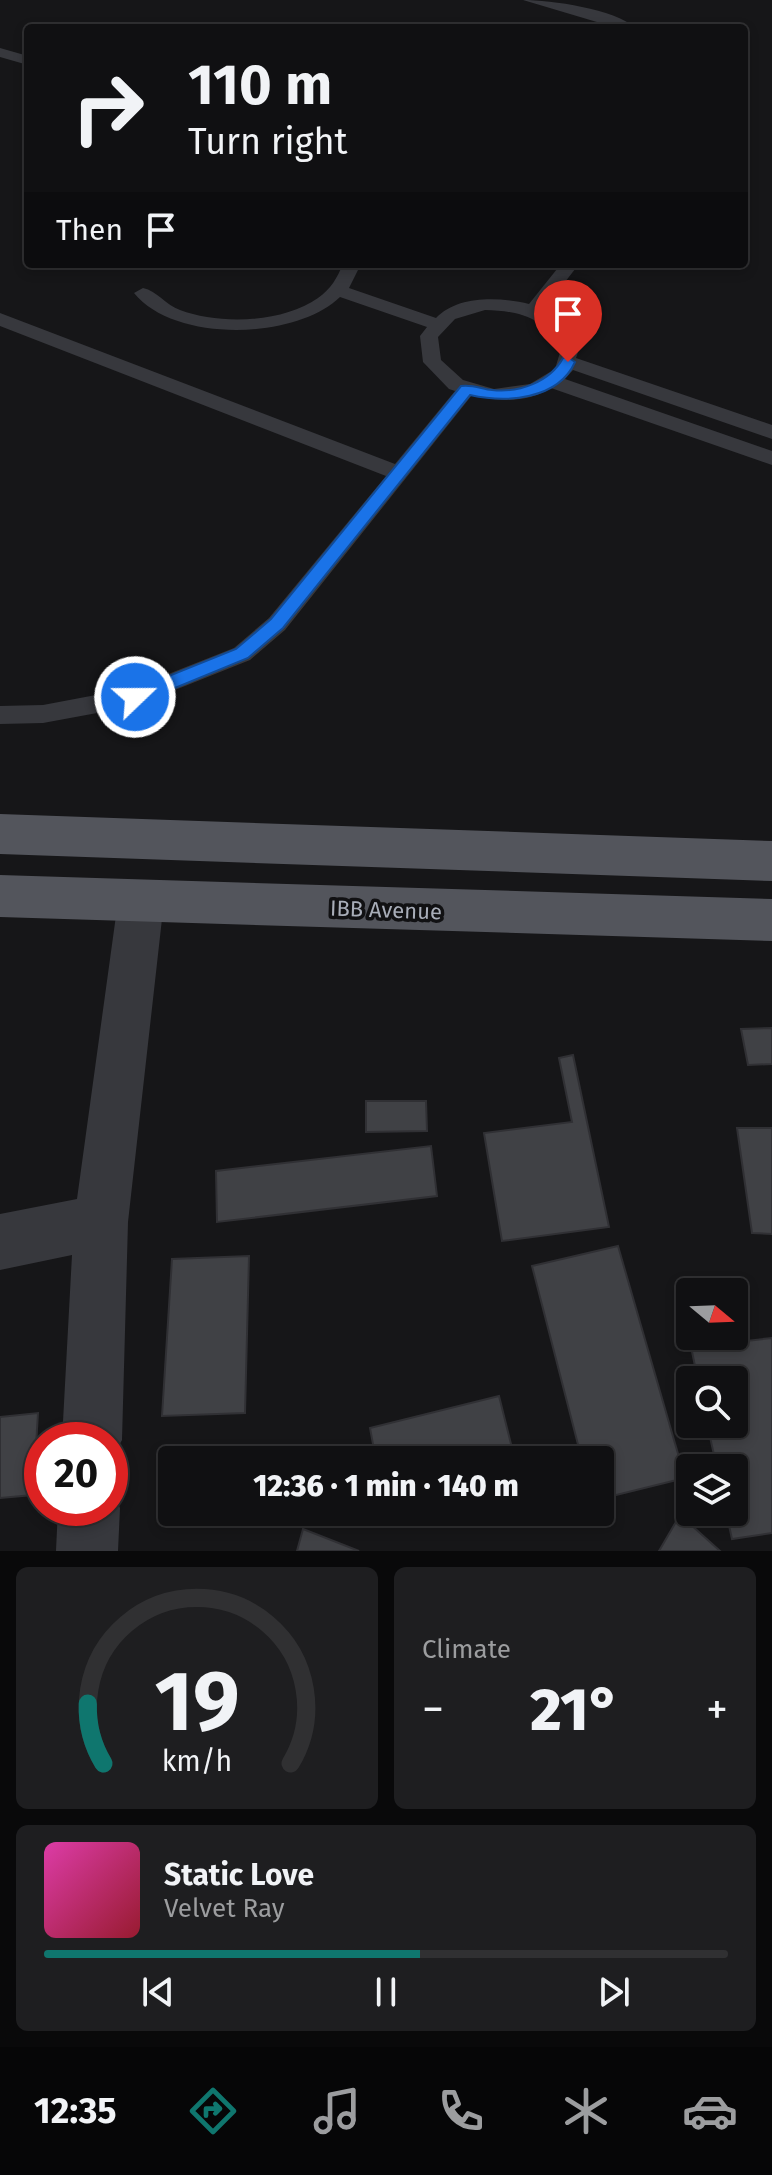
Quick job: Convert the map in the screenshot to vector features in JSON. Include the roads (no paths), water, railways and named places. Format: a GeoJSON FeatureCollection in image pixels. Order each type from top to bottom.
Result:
{"type":"FeatureCollection","features":[{"type":"Feature","properties":{"kind":"main road"},"geometry":{"type":"LineString","coordinates":[[0,834],[772,861]]}},
{"type":"Feature","properties":{"kind":"main road","name":"IBB Avenue"},"geometry":{"type":"LineString","coordinates":[[0,896],[772,920]]}},
{"type":"Feature","properties":{"kind":"street"},"geometry":{"type":"LineString","coordinates":[[93,1422],[101,1222],[141,901]]}},
{"type":"Feature","properties":{"kind":"street"},"geometry":{"type":"LineString","coordinates":[[0,1242],[101,1222]]}},
{"type":"Feature","properties":{"kind":"street"},"geometry":{"type":"LineString","coordinates":[[87,1551],[88,1526]]}},
{"type":"Feature","properties":{"kind":"lane"},"geometry":{"type":"LineString","coordinates":[[530,0],[620,24]]}},
{"type":"Feature","properties":{"kind":"lane"},"geometry":{"type":"LineString","coordinates":[[0,52],[24,60]]}},
{"type":"Feature","properties":{"kind":"lane"},"geometry":{"type":"LineString","coordinates":[[143,293],[173,313],[214,323],[249,324],[282,320],[318,307],[336,290],[350,268]]}},
{"type":"Feature","properties":{"kind":"lane"},"geometry":{"type":"LineString","coordinates":[[534,309],[567,268]]}},
{"type":"Feature","properties":{"kind":"lane"},"geometry":{"type":"LineString","coordinates":[[336,290],[438,325]]}},
{"type":"Feature","properties":{"kind":"lane"},"geometry":{"type":"LineString","coordinates":[[484,304],[534,309],[555,322],[571,346],[563,372],[535,390],[494,395],[466,390],[456,385],[432,362],[429,336],[449,315],[484,304]]}},
{"type":"Feature","properties":{"kind":"lane"},"geometry":{"type":"LineString","coordinates":[[0,319],[399,473]]}},
{"type":"Feature","properties":{"kind":"lane"},"geometry":{"type":"LineString","coordinates":[[568,362],[772,432]]}},
{"type":"Feature","properties":{"kind":"lane"},"geometry":{"type":"LineString","coordinates":[[550,381],[772,458]]}},
{"type":"Feature","properties":{"kind":"lane"},"geometry":{"type":"LineString","coordinates":[[0,715],[43,714],[135,697],[242,654],[277,624],[466,390]]}}]}
